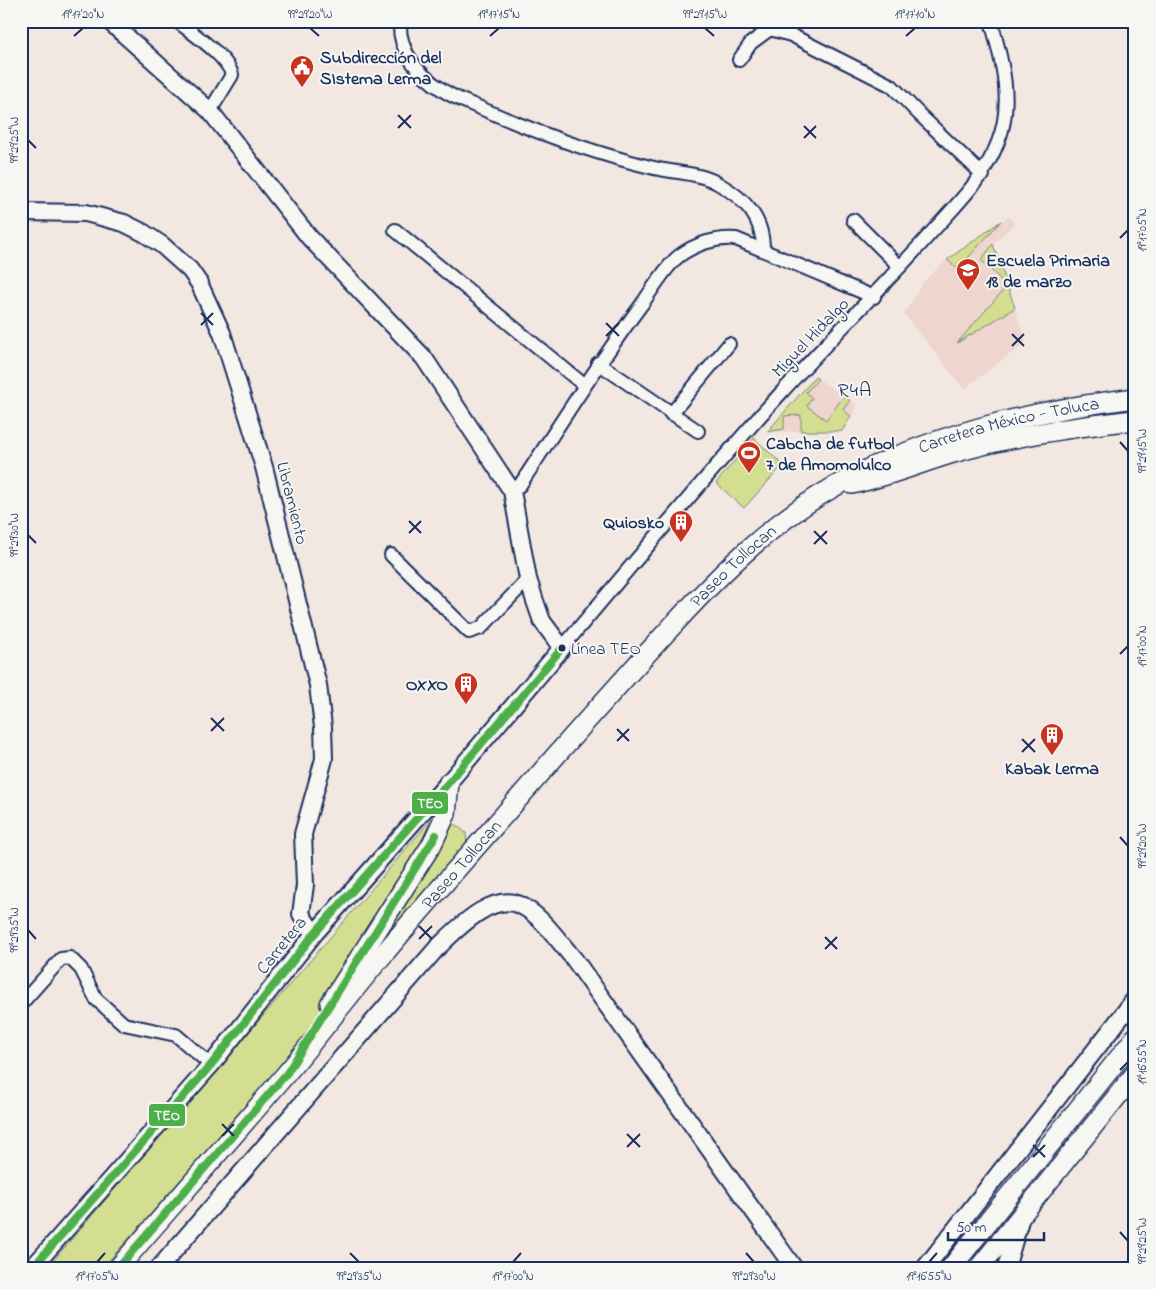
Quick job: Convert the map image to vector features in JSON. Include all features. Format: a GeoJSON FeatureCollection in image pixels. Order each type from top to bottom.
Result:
{"type":"FeatureCollection","features":[{"type":"Feature","properties":{"kind":"highway","name":"Carretera México - Toluca"},"geometry":{"type":"LineString","coordinates":[[830,489],[872,467],[966,432],[1024,416],[1135,398]]}},
{"type":"Feature","properties":{"kind":"highway"},"geometry":{"type":"LineString","coordinates":[[830,489],[879,479],[950,454],[993,443],[1135,420]]}},
{"type":"Feature","properties":{"kind":"highway","name":"Paseo Tollocan"},"geometry":{"type":"LineString","coordinates":[[118,1268],[287,1073],[401,934],[632,670],[715,579],[743,552],[799,509],[830,489]]}},
{"type":"Feature","properties":{"kind":"highway"},"geometry":{"type":"LineString","coordinates":[[287,1073],[432,844],[446,814],[449,782]]}},
{"type":"Feature","properties":{"kind":"highway"},"geometry":{"type":"LineString","coordinates":[[951,1268],[1042,1150],[1135,1038]]}},
{"type":"Feature","properties":{"kind":"highway"},"geometry":{"type":"LineString","coordinates":[[979,1268],[1135,1074]]}},
{"type":"Feature","properties":{"kind":"main road"},"geometry":{"type":"LineString","coordinates":[[109,21],[210,111],[309,236],[424,358],[512,491],[528,579],[542,622],[562,648]]}},
{"type":"Feature","properties":{"kind":"main road","name":"Libramiento"},"geometry":{"type":"LineString","coordinates":[[21,212],[86,213],[124,223],[144,233],[168,249],[190,270],[199,283],[222,333],[264,467],[318,684],[323,727],[324,759],[303,834],[305,885],[300,914],[314,934]]}},
{"type":"Feature","properties":{"kind":"main road","name":"Carretera"},"geometry":{"type":"LineString","coordinates":[[32,1268],[211,1065],[314,934],[449,782],[562,648]]}},
{"type":"Feature","properties":{"kind":"main road"},"geometry":{"type":"LineString","coordinates":[[159,1268],[437,948],[464,923],[494,905],[506,903],[522,906],[535,916],[574,959],[794,1266]]}},
{"type":"Feature","properties":{"kind":"main road"},"geometry":{"type":"LineString","coordinates":[[925,1268],[1135,999]]}},
{"type":"Feature","properties":{"kind":"main road"},"geometry":{"type":"LineString","coordinates":[[1006,1268],[1022,1214]]}},
{"type":"Feature","properties":{"kind":"street"},"geometry":{"type":"LineString","coordinates":[[177,21],[223,59],[231,71],[232,74],[210,111]]}},
{"type":"Feature","properties":{"kind":"street"},"geometry":{"type":"LineString","coordinates":[[400,21],[402,47],[408,57],[429,80],[445,92],[507,120],[627,161],[671,172],[698,176],[718,183],[742,200],[755,214],[763,233],[763,249]]}},
{"type":"Feature","properties":{"kind":"street","name":"Miguel Hidalgo"},"geometry":{"type":"LineString","coordinates":[[562,648],[780,394],[874,297],[983,175],[999,141],[1004,124],[1006,97],[1002,58],[991,21]]}},
{"type":"Feature","properties":{"kind":"street"},"geometry":{"type":"LineString","coordinates":[[739,60],[751,43],[770,29],[791,35],[892,86],[983,175]]}},
{"type":"Feature","properties":{"kind":"street"},"geometry":{"type":"LineString","coordinates":[[853,220],[900,268]]}},
{"type":"Feature","properties":{"kind":"street"},"geometry":{"type":"LineString","coordinates":[[395,230],[584,386]]}},
{"type":"Feature","properties":{"kind":"street"},"geometry":{"type":"LineString","coordinates":[[512,491],[520,485],[598,363],[678,256],[722,237],[736,239],[874,297]]}},
{"type":"Feature","properties":{"kind":"street"},"geometry":{"type":"LineString","coordinates":[[670,414],[729,344]]}},
{"type":"Feature","properties":{"kind":"street"},"geometry":{"type":"LineString","coordinates":[[598,363],[698,432]]}},
{"type":"Feature","properties":{"kind":"street"},"geometry":{"type":"LineString","coordinates":[[391,555],[469,632],[481,628],[528,579]]}},
{"type":"Feature","properties":{"kind":"street"},"geometry":{"type":"LineString","coordinates":[[21,1004],[61,959],[70,958],[81,969],[96,1000],[124,1024],[176,1035],[211,1065]]}},
{"type":"Feature","properties":{"kind":"shaded area","name":"Escuela Primaria 18 de marzo"},"geometry":{"type":"Polygon","coordinates":[[[1009,216],[1014,224],[993,244],[1026,342],[964,389],[904,314],[924,281],[947,260],[1009,216]]]}},
{"type":"Feature","properties":{"kind":"shaded area"},"geometry":{"type":"Polygon","coordinates":[[[815,377],[857,405],[842,431],[767,432],[815,377]]]}},
{"type":"Feature","properties":{"kind":"green space"},"geometry":{"type":"Polygon","coordinates":[[[1001,221],[958,269],[947,260],[1001,221]]]}},
{"type":"Feature","properties":{"kind":"green space"},"geometry":{"type":"Polygon","coordinates":[[[993,244],[1015,308],[957,343],[1007,286],[981,260],[993,244]]]}},
{"type":"Feature","properties":{"kind":"green space"},"geometry":{"type":"Polygon","coordinates":[[[815,377],[818,379],[806,392],[812,398],[807,406],[826,420],[844,396],[850,400],[843,410],[851,416],[842,431],[801,431],[801,415],[784,416],[784,429],[767,432],[815,377]]]}},
{"type":"Feature","properties":{"kind":"green space","name":"Cabcha de futbol 7 de Amomolulco"},"geometry":{"type":"Polygon","coordinates":[[[754,438],[783,465],[744,508],[716,483],[754,438]]]}},
{"type":"Feature","properties":{"kind":"green space"},"geometry":{"type":"Polygon","coordinates":[[[429,822],[452,822],[466,833],[467,847],[309,1042],[102,1268],[47,1268],[429,822]]]}},
{"type":"Feature","properties":{"kind":"transit line","name":"TEO"},"geometry":{"type":"LineString","coordinates":[[32,1268],[211,1065],[314,934],[449,782],[562,648]]}},
{"type":"Feature","properties":{"kind":"transit line","name":"TEO"},"geometry":{"type":"LineString","coordinates":[[118,1268],[287,1073],[436,835]]}},
{"type":"Feature","properties":{"kind":"place","name":"Subdirección del SIstema Lerma"},"geometry":{"type":"Point","coordinates":[302,88]}},
{"type":"Feature","properties":{"kind":"place","name":"Escuela Primaria 18 de marzo"},"geometry":{"type":"Point","coordinates":[968,291]}},
{"type":"Feature","properties":{"kind":"place","name":"Cabcha de futbol 7 de Amomolulco"},"geometry":{"type":"Point","coordinates":[749,474]}},
{"type":"Feature","properties":{"kind":"place","name":"Quiosko"},"geometry":{"type":"Point","coordinates":[681,543]}},
{"type":"Feature","properties":{"kind":"place","name":"Línea TEO"},"geometry":{"type":"Point","coordinates":[562,648]}},
{"type":"Feature","properties":{"kind":"place","name":"OXXO"},"geometry":{"type":"Point","coordinates":[466,705]}},
{"type":"Feature","properties":{"kind":"place","name":"Kabak Lerma"},"geometry":{"type":"Point","coordinates":[1052,756]}},
{"type":"Feature","properties":{"kind":"district","name":"R4A"},"geometry":{"type":"Point","coordinates":[855,389]}}]}
